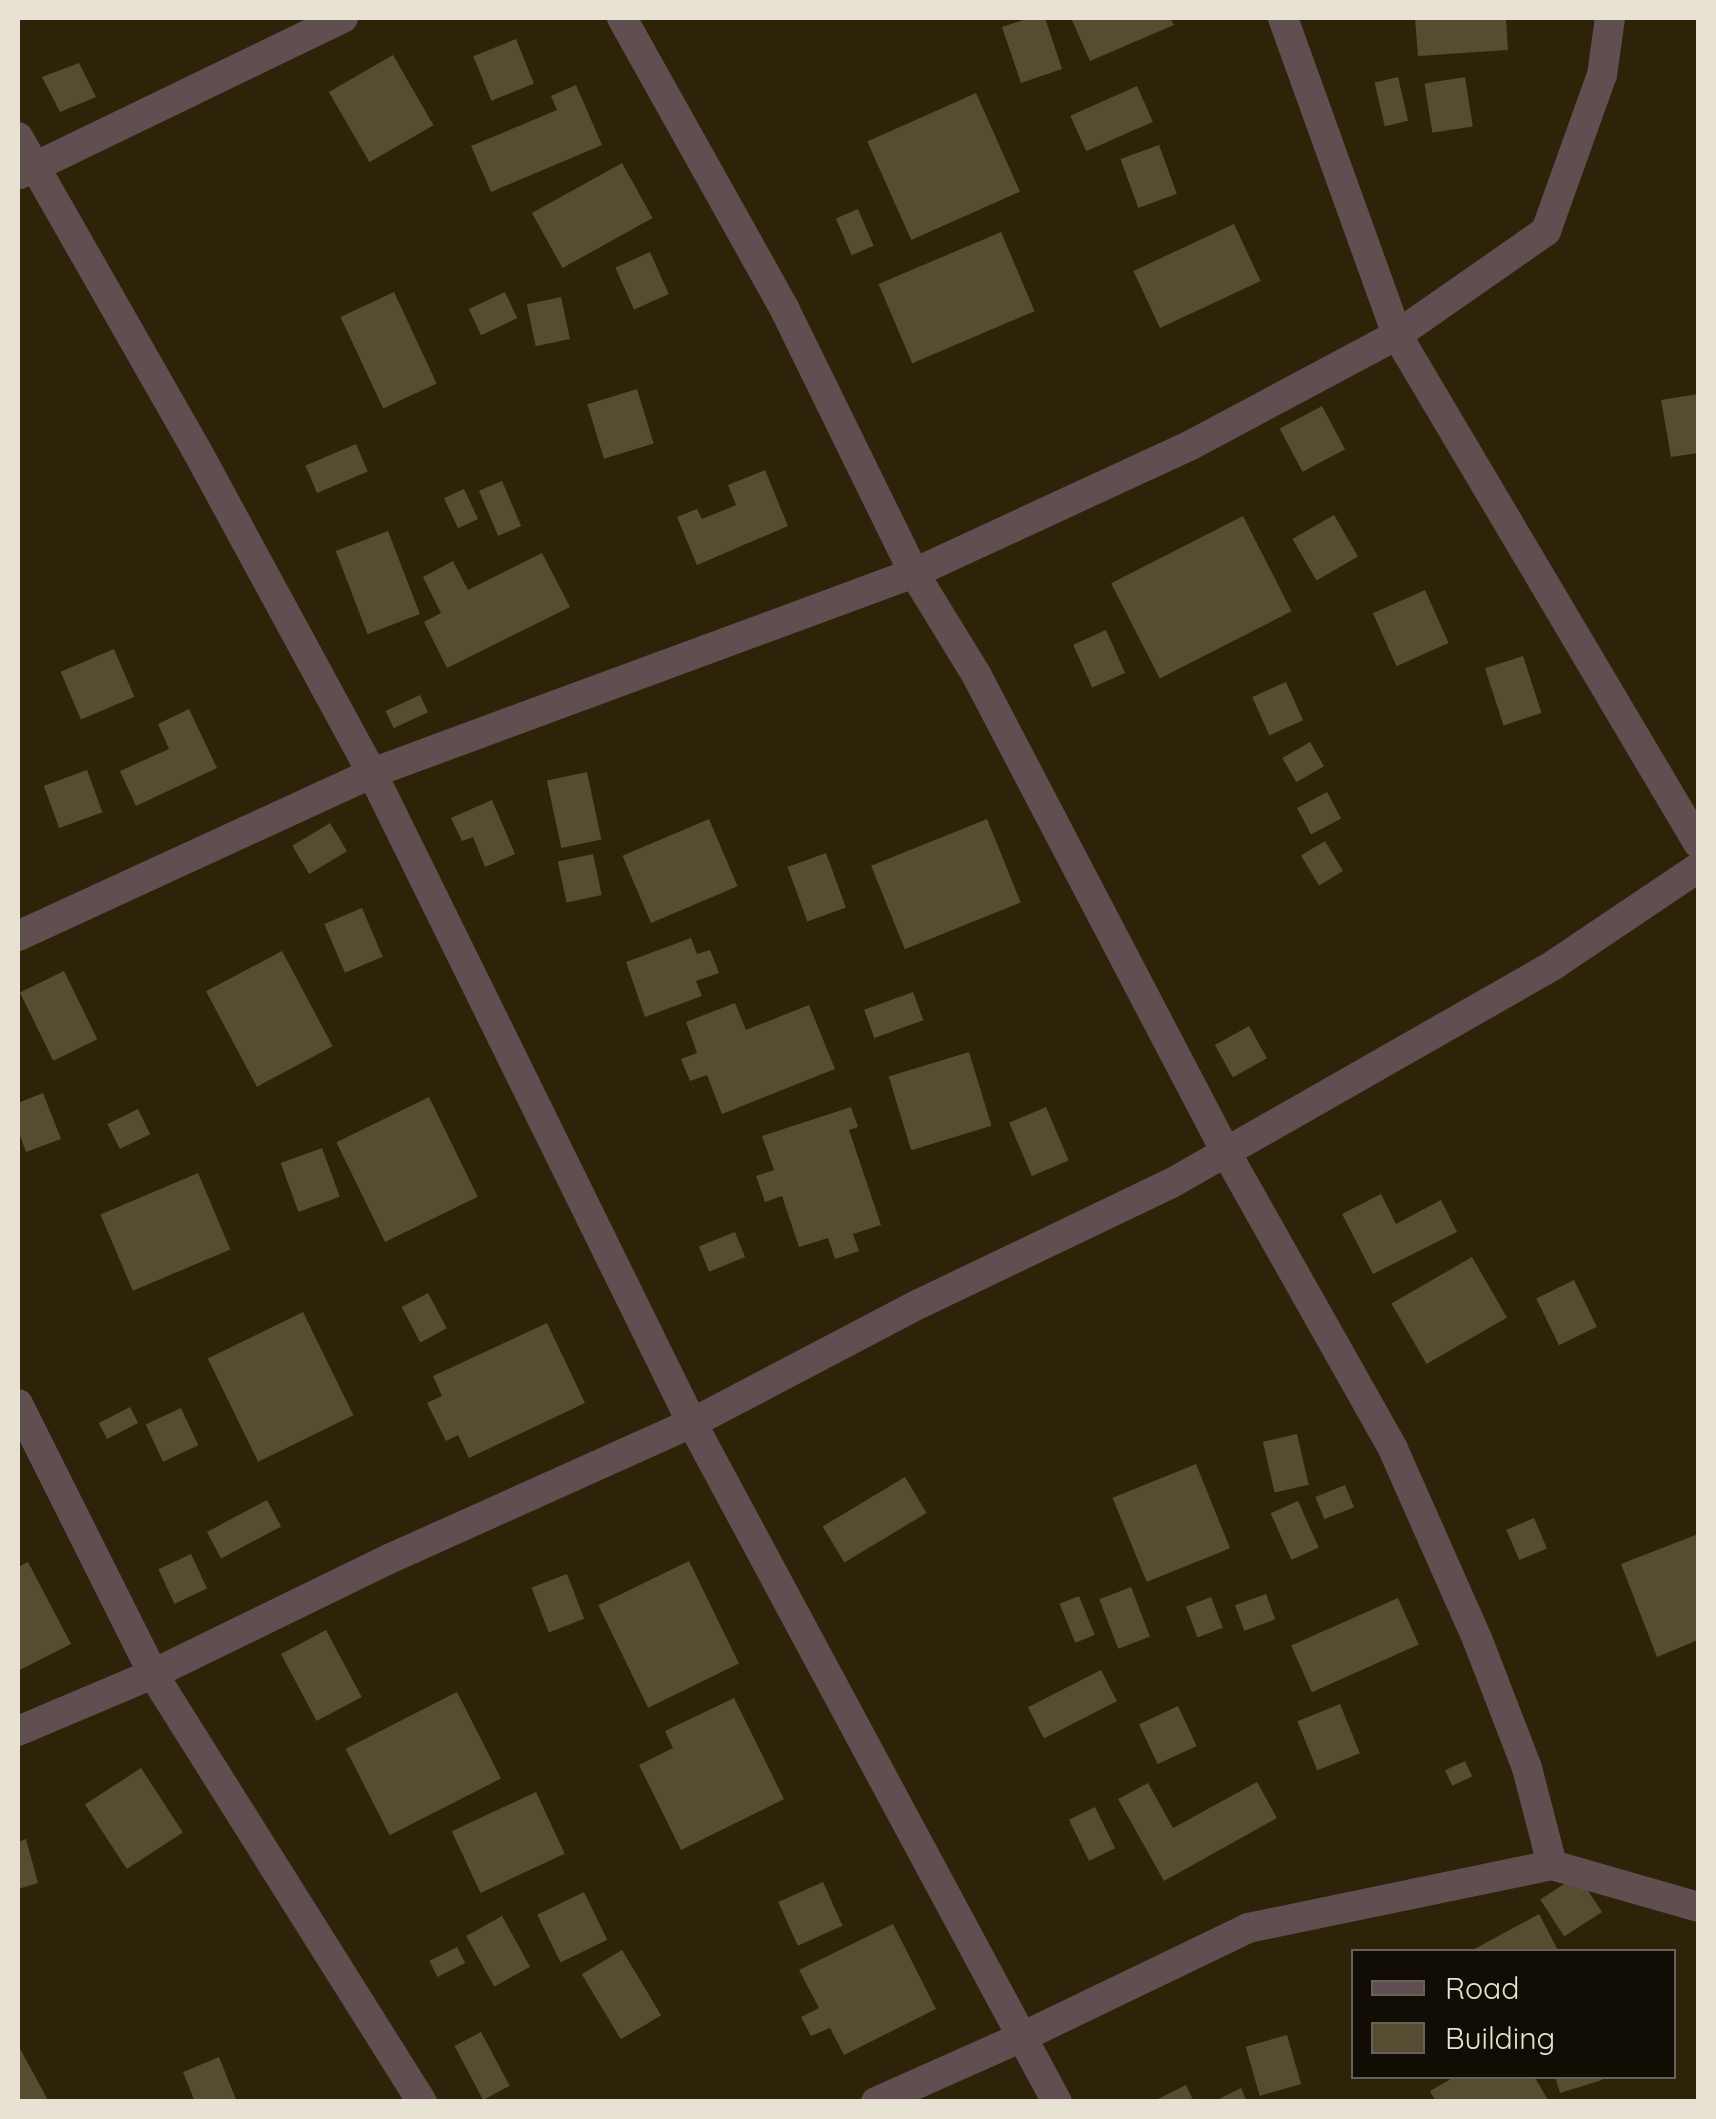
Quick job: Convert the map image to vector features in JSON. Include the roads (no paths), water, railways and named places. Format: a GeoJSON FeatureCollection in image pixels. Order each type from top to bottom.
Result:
{"type":"FeatureCollection","features":[{"type":"Feature","properties":{"kind":"street"},"geometry":{"type":"LineString","coordinates":[[26,171],[343,18]]}},
{"type":"Feature","properties":{"kind":"street"},"geometry":{"type":"LineString","coordinates":[[622,18],[785,310],[914,573],[977,676],[1227,1154],[1394,1449],[1478,1641],[1527,1768],[1552,1865]]}},
{"type":"Feature","properties":{"kind":"street"},"geometry":{"type":"LineString","coordinates":[[1283,18],[1397,335],[1698,843]]}},
{"type":"Feature","properties":{"kind":"street"},"geometry":{"type":"LineString","coordinates":[[18,936],[372,773],[914,573],[1190,445],[1397,335],[1546,231],[1602,75],[1610,18]]}},
{"type":"Feature","properties":{"kind":"street"},"geometry":{"type":"LineString","coordinates":[[18,137],[26,171],[196,449],[372,773],[692,1423],[1057,2102]]}},
{"type":"Feature","properties":{"kind":"street"},"geometry":{"type":"LineString","coordinates":[[18,1731],[153,1674],[389,1559],[692,1423],[919,1304],[1227,1154],[1555,964],[1698,868]]}},
{"type":"Feature","properties":{"kind":"street"},"geometry":{"type":"LineString","coordinates":[[18,1404],[153,1674],[422,2102]]}},
{"type":"Feature","properties":{"kind":"street"},"geometry":{"type":"LineString","coordinates":[[876,2102],[1248,1928],[1552,1865],[1698,1907]]}}]}
